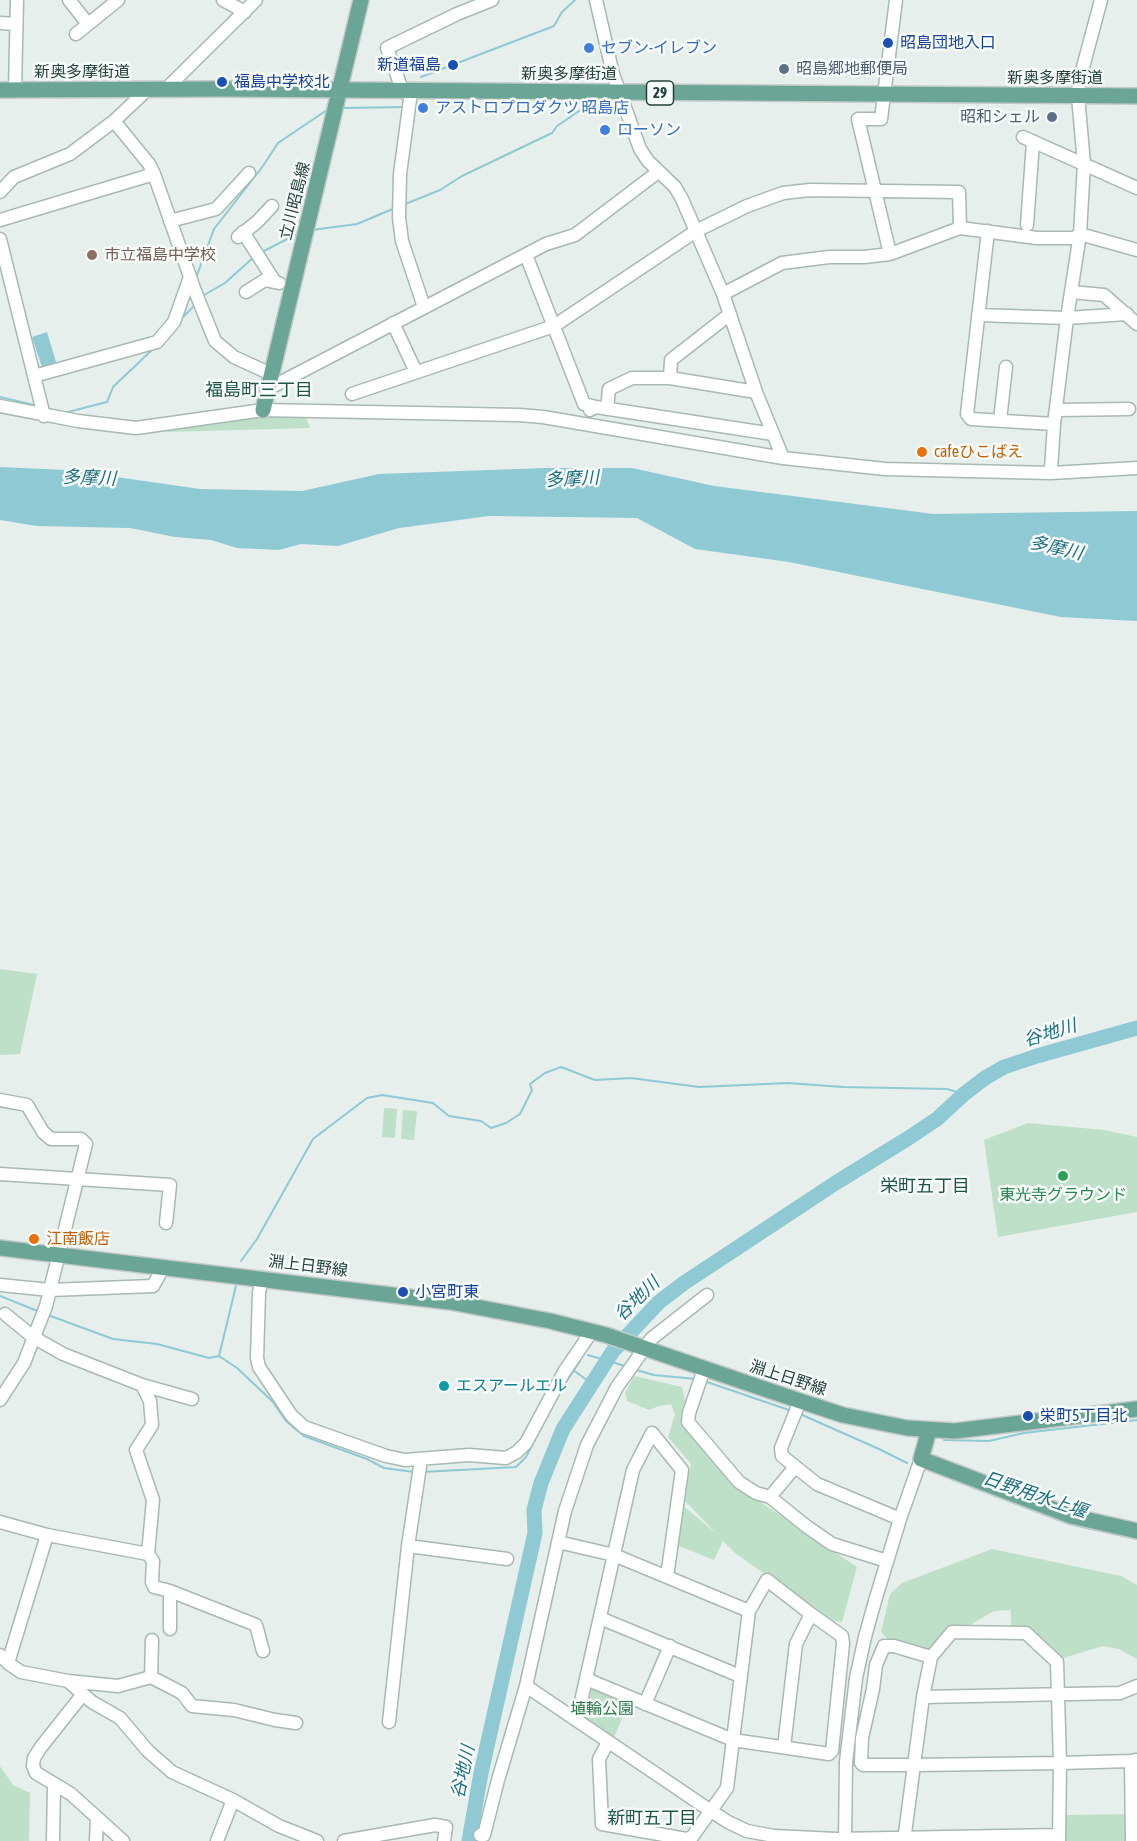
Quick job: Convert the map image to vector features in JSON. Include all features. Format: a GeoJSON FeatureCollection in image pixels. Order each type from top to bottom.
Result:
{"type":"FeatureCollection","features":[{"type":"Feature","properties":{"kind":"main road","name":"立川昭島線"},"geometry":{"type":"LineString","coordinates":[[263,410],[361,0]]}},
{"type":"Feature","properties":{"kind":"main road","name":"新奥多摩街道"},"geometry":{"type":"LineString","coordinates":[[7,90],[166,89],[337,102],[407,92],[1137,96]]}},
{"type":"Feature","properties":{"kind":"main road","name":"淵上日野線"},"geometry":{"type":"LineString","coordinates":[[0,1248],[450,1302],[592,1331],[800,1401],[878,1423],[907,1428],[955,1431],[1137,1409]]}},
{"type":"Feature","properties":{"kind":"main road"},"geometry":{"type":"LineString","coordinates":[[929,1430],[921,1459],[1071,1516],[1137,1531]]}},
{"type":"Feature","properties":{"kind":"street"},"geometry":{"type":"LineString","coordinates":[[7,90],[17,0]]}},
{"type":"Feature","properties":{"kind":"street"},"geometry":{"type":"LineString","coordinates":[[69,0],[88,24]]}},
{"type":"Feature","properties":{"kind":"street"},"geometry":{"type":"LineString","coordinates":[[76,34],[118,0]]}},
{"type":"Feature","properties":{"kind":"street"},"geometry":{"type":"LineString","coordinates":[[223,0],[245,12]]}},
{"type":"Feature","properties":{"kind":"street"},"geometry":{"type":"LineString","coordinates":[[166,89],[256,0]]}},
{"type":"Feature","properties":{"kind":"street"},"geometry":{"type":"LineString","coordinates":[[424,307],[402,241],[399,206],[407,92],[387,48],[457,14],[492,0]]}},
{"type":"Feature","properties":{"kind":"street"},"geometry":{"type":"LineString","coordinates":[[596,0],[613,74],[640,149],[658,172],[675,187],[696,231],[723,294],[756,392],[783,458]]}},
{"type":"Feature","properties":{"kind":"street"},"geometry":{"type":"LineString","coordinates":[[890,254],[877,191],[858,119],[881,119],[896,0]]}},
{"type":"Feature","properties":{"kind":"street"},"geometry":{"type":"LineString","coordinates":[[1051,470],[1054,424],[1080,234],[1084,164],[1078,96],[1079,82],[1101,0]]}},
{"type":"Feature","properties":{"kind":"street"},"geometry":{"type":"LineString","coordinates":[[0,23],[15,24]]}},
{"type":"Feature","properties":{"kind":"street"},"geometry":{"type":"LineString","coordinates":[[0,192],[14,177],[70,154],[114,121],[147,90]]}},
{"type":"Feature","properties":{"kind":"street"},"geometry":{"type":"LineString","coordinates":[[114,121],[154,174],[215,341],[234,357],[270,374]]}},
{"type":"Feature","properties":{"kind":"street"},"geometry":{"type":"LineString","coordinates":[[1027,225],[1028,139],[1137,188]]}},
{"type":"Feature","properties":{"kind":"street"},"geometry":{"type":"LineString","coordinates":[[266,390],[546,244],[575,235],[658,172]]}},
{"type":"Feature","properties":{"kind":"street"},"geometry":{"type":"LineString","coordinates":[[170,221],[216,208],[249,173]]}},
{"type":"Feature","properties":{"kind":"street"},"geometry":{"type":"LineString","coordinates":[[0,220],[154,174]]}},
{"type":"Feature","properties":{"kind":"street"},"geometry":{"type":"LineString","coordinates":[[352,394],[554,326],[696,231],[747,206],[783,194],[810,190],[959,192],[960,228]]}},
{"type":"Feature","properties":{"kind":"street"},"geometry":{"type":"LineString","coordinates":[[267,208],[240,235],[275,282]]}},
{"type":"Feature","properties":{"kind":"street"},"geometry":{"type":"LineString","coordinates":[[723,294],[783,263],[829,257],[890,254],[960,228],[1036,238],[1074,238],[1080,234],[1137,250]]}},
{"type":"Feature","properties":{"kind":"street"},"geometry":{"type":"LineString","coordinates":[[988,231],[967,414],[970,419],[1054,424]]}},
{"type":"Feature","properties":{"kind":"street"},"geometry":{"type":"LineString","coordinates":[[0,239],[43,410]]}},
{"type":"Feature","properties":{"kind":"street"},"geometry":{"type":"LineString","coordinates":[[526,255],[584,404],[598,409],[773,434]]}},
{"type":"Feature","properties":{"kind":"street"},"geometry":{"type":"LineString","coordinates":[[246,292],[265,280],[292,286]]}},
{"type":"Feature","properties":{"kind":"street"},"geometry":{"type":"LineString","coordinates":[[34,376],[157,342],[174,322],[192,283]]}},
{"type":"Feature","properties":{"kind":"street"},"geometry":{"type":"LineString","coordinates":[[1071,292],[1104,295],[1137,324]]}},
{"type":"Feature","properties":{"kind":"street"},"geometry":{"type":"LineString","coordinates":[[670,378],[671,360],[730,314]]}},
{"type":"Feature","properties":{"kind":"street"},"geometry":{"type":"LineString","coordinates":[[978,315],[1068,318],[1127,314]]}},
{"type":"Feature","properties":{"kind":"street"},"geometry":{"type":"LineString","coordinates":[[393,323],[416,372]]}},
{"type":"Feature","properties":{"kind":"street"},"geometry":{"type":"LineString","coordinates":[[1000,420],[1006,367]]}},
{"type":"Feature","properties":{"kind":"street"},"geometry":{"type":"LineString","coordinates":[[598,409],[609,388],[632,378],[670,378],[756,392]]}},
{"type":"Feature","properties":{"kind":"street"},"geometry":{"type":"LineString","coordinates":[[0,406],[43,410],[117,427],[136,428],[263,410],[543,417],[783,458],[885,469],[1051,473],[1137,468]]}},
{"type":"Feature","properties":{"kind":"street"},"geometry":{"type":"LineString","coordinates":[[1056,410],[1129,409]]}},
{"type":"Feature","properties":{"kind":"street"},"geometry":{"type":"LineString","coordinates":[[0,1100],[27,1105],[43,1132],[51,1139],[81,1139],[86,1144],[44,1311],[24,1363],[0,1400]]}},
{"type":"Feature","properties":{"kind":"street"},"geometry":{"type":"LineString","coordinates":[[0,1174],[170,1185],[166,1223]]}},
{"type":"Feature","properties":{"kind":"street"},"geometry":{"type":"LineString","coordinates":[[0,1285],[50,1290],[153,1286],[163,1268]]}},
{"type":"Feature","properties":{"kind":"street"},"geometry":{"type":"LineString","coordinates":[[262,1278],[259,1293],[257,1358],[259,1367],[291,1415],[304,1427],[386,1456],[405,1460],[419,1468],[469,1455],[506,1458],[517,1452],[526,1443],[564,1372],[592,1331]]}},
{"type":"Feature","properties":{"kind":"street"},"geometry":{"type":"LineString","coordinates":[[480,1834],[484,1835],[526,1686],[569,1495],[587,1444],[617,1387],[642,1348],[707,1295]]}},
{"type":"Feature","properties":{"kind":"street"},"geometry":{"type":"LineString","coordinates":[[5,1314],[33,1337],[63,1354],[142,1384],[192,1399]]}},
{"type":"Feature","properties":{"kind":"street"},"geometry":{"type":"LineString","coordinates":[[704,1369],[688,1422],[739,1482],[756,1493],[770,1497],[832,1544],[887,1561]]}},
{"type":"Feature","properties":{"kind":"street"},"geometry":{"type":"LineString","coordinates":[[142,1384],[150,1401],[152,1425],[136,1450],[153,1500],[148,1554],[153,1561],[152,1582],[154,1587],[170,1591],[256,1625],[263,1651]]}},
{"type":"Feature","properties":{"kind":"street"},"geometry":{"type":"LineString","coordinates":[[800,1401],[781,1448],[783,1456],[817,1484],[900,1519]]}},
{"type":"Feature","properties":{"kind":"street"},"geometry":{"type":"LineString","coordinates":[[576,1719],[633,1470],[652,1433],[681,1470],[667,1577]]}},
{"type":"Feature","properties":{"kind":"street"},"geometry":{"type":"LineString","coordinates":[[845,1840],[846,1762],[856,1678],[865,1637],[887,1561],[921,1459]]}},
{"type":"Feature","properties":{"kind":"street"},"geometry":{"type":"LineString","coordinates":[[770,1497],[795,1467]]}},
{"type":"Feature","properties":{"kind":"street"},"geometry":{"type":"LineString","coordinates":[[389,1722],[419,1468]]}},
{"type":"Feature","properties":{"kind":"street"},"geometry":{"type":"LineString","coordinates":[[0,1522],[46,1535],[148,1554]]}},
{"type":"Feature","properties":{"kind":"street"},"geometry":{"type":"LineString","coordinates":[[46,1535],[4,1659],[21,1672],[68,1681],[118,1686],[151,1677],[182,1693],[192,1706],[234,1710],[296,1724]]}},
{"type":"Feature","properties":{"kind":"street"},"geometry":{"type":"LineString","coordinates":[[558,1542],[614,1555],[749,1611]]}},
{"type":"Feature","properties":{"kind":"street"},"geometry":{"type":"LineString","coordinates":[[408,1546],[507,1558]]}},
{"type":"Feature","properties":{"kind":"street"},"geometry":{"type":"LineString","coordinates":[[586,1679],[733,1740],[829,1754],[832,1751],[842,1636],[767,1580],[749,1611],[740,1676],[733,1740],[727,1788],[692,1837],[686,1840],[603,1824],[599,1759],[608,1742]]}},
{"type":"Feature","properties":{"kind":"street"},"geometry":{"type":"LineString","coordinates":[[170,1591],[170,1629]]}},
{"type":"Feature","properties":{"kind":"street"},"geometry":{"type":"LineString","coordinates":[[784,1747],[796,1644],[811,1614]]}},
{"type":"Feature","properties":{"kind":"street"},"geometry":{"type":"LineString","coordinates":[[600,1618],[740,1676]]}},
{"type":"Feature","properties":{"kind":"street"},"geometry":{"type":"LineString","coordinates":[[526,1686],[728,1822],[745,1836],[845,1840],[1059,1838],[1060,1762],[1057,1662],[1026,1633],[952,1632],[931,1657],[923,1697],[904,1839]]}},
{"type":"Feature","properties":{"kind":"street"},"geometry":{"type":"LineString","coordinates":[[151,1677],[152,1640]]}},
{"type":"Feature","properties":{"kind":"street"},"geometry":{"type":"LineString","coordinates":[[645,1704],[670,1646]]}},
{"type":"Feature","properties":{"kind":"street"},"geometry":{"type":"LineString","coordinates":[[931,1657],[894,1646],[884,1646],[876,1665],[862,1738],[861,1763],[863,1765],[1134,1761],[1135,1814],[1132,1841]]}},
{"type":"Feature","properties":{"kind":"street"},"geometry":{"type":"LineString","coordinates":[[68,1681],[92,1702],[120,1718],[148,1751],[172,1772],[233,1800],[279,1826],[318,1841]]}},
{"type":"Feature","properties":{"kind":"street"},"geometry":{"type":"LineString","coordinates":[[923,1697],[1120,1694],[1137,1686]]}},
{"type":"Feature","properties":{"kind":"street"},"geometry":{"type":"LineString","coordinates":[[83,1694],[34,1758],[33,1766],[36,1773],[70,1794],[123,1841]]}},
{"type":"Feature","properties":{"kind":"street"},"geometry":{"type":"LineString","coordinates":[[53,1841],[54,1784]]}},
{"type":"Feature","properties":{"kind":"street"},"geometry":{"type":"LineString","coordinates":[[217,1841],[233,1800]]}},
{"type":"Feature","properties":{"kind":"street"},"geometry":{"type":"LineString","coordinates":[[96,1841],[97,1818]]}},
{"type":"Feature","properties":{"kind":"street"},"geometry":{"type":"LineString","coordinates":[[344,1841],[401,1836],[435,1826],[446,1827],[444,1841]]}},
{"type":"Feature","properties":{"kind":"green space"},"geometry":{"type":"Polygon","coordinates":[[[261,414],[305,415],[310,428],[168,432],[168,429],[261,414]]]}},
{"type":"Feature","properties":{"kind":"green space"},"geometry":{"type":"Polygon","coordinates":[[[0,969],[37,974],[20,1054],[0,1055],[0,969]]]}},
{"type":"Feature","properties":{"kind":"green space"},"geometry":{"type":"Polygon","coordinates":[[[384,1108],[397,1109],[395,1138],[382,1137],[384,1108]]]}},
{"type":"Feature","properties":{"kind":"green space"},"geometry":{"type":"Polygon","coordinates":[[[403,1110],[417,1111],[414,1140],[401,1139],[403,1110]]]}},
{"type":"Feature","properties":{"kind":"green space","name":"東光寺グラウンド"},"geometry":{"type":"Polygon","coordinates":[[[1028,1123],[1104,1130],[1137,1137],[1137,1212],[998,1237],[984,1140],[1028,1123]]]}},
{"type":"Feature","properties":{"kind":"green space"},"geometry":{"type":"Polygon","coordinates":[[[634,1376],[682,1387],[685,1400],[684,1420],[741,1489],[857,1567],[842,1622],[830,1620],[735,1553],[723,1541],[714,1560],[676,1545],[681,1504],[717,1534],[683,1499],[691,1464],[668,1437],[675,1414],[671,1404],[649,1410],[627,1401],[625,1393],[634,1376]]]}},
{"type":"Feature","properties":{"kind":"green space"},"geometry":{"type":"Polygon","coordinates":[[[992,1549],[1121,1576],[1137,1585],[1137,1659],[1119,1649],[1103,1646],[1060,1659],[1011,1631],[1011,1610],[994,1611],[972,1624],[952,1629],[932,1653],[888,1639],[881,1632],[890,1594],[902,1583],[992,1549]]]}},
{"type":"Feature","properties":{"kind":"green space","name":"埴輪公園"},"geometry":{"type":"Polygon","coordinates":[[[586,1679],[631,1698],[611,1744],[577,1719],[586,1679]]]}},
{"type":"Feature","properties":{"kind":"green space"},"geometry":{"type":"Polygon","coordinates":[[[0,1766],[13,1785],[30,1793],[29,1841],[0,1841],[0,1766]]]}},
{"type":"Feature","properties":{"kind":"green space"},"geometry":{"type":"Polygon","coordinates":[[[1128,1814],[1128,1841],[1064,1841],[1063,1815],[1128,1814]]]}},
{"type":"Feature","properties":{"kind":"water"},"geometry":{"type":"Polygon","coordinates":[[[47,332],[56,362],[42,367],[32,337],[47,332]]]}},
{"type":"Feature","properties":{"kind":"water","name":"多摩川"},"geometry":{"type":"Polygon","coordinates":[[[0,467],[67,470],[200,489],[302,491],[379,474],[545,468],[632,468],[714,486],[934,514],[1137,511],[1137,621],[1061,617],[789,562],[695,549],[637,518],[489,516],[399,528],[338,546],[301,544],[279,550],[237,548],[211,540],[175,537],[130,528],[37,526],[0,520],[0,467]]]}},
{"type":"Feature","properties":{"kind":"waterway"},"geometry":{"type":"LineString","coordinates":[[421,77],[554,26],[562,12],[575,0]]}},
{"type":"Feature","properties":{"kind":"waterway"},"geometry":{"type":"LineString","coordinates":[[342,108],[403,107]]}},
{"type":"Feature","properties":{"kind":"waterway"},"geometry":{"type":"LineString","coordinates":[[196,278],[214,229],[278,143],[330,108]]}},
{"type":"Feature","properties":{"kind":"waterway"},"geometry":{"type":"LineString","coordinates":[[403,205],[440,190],[462,176],[552,133],[557,126],[582,109]]}},
{"type":"Feature","properties":{"kind":"waterway"},"geometry":{"type":"LineString","coordinates":[[312,230],[357,224],[395,208]]}},
{"type":"Feature","properties":{"kind":"waterway"},"geometry":{"type":"LineString","coordinates":[[262,252],[297,234]]}},
{"type":"Feature","properties":{"kind":"waterway"},"geometry":{"type":"LineString","coordinates":[[204,295],[225,283],[255,256]]}},
{"type":"Feature","properties":{"kind":"waterway"},"geometry":{"type":"LineString","coordinates":[[183,315],[190,295]]}},
{"type":"Feature","properties":{"kind":"waterway"},"geometry":{"type":"LineString","coordinates":[[181,319],[194,306]]}},
{"type":"Feature","properties":{"kind":"waterway"},"geometry":{"type":"LineString","coordinates":[[64,413],[107,402],[113,387],[154,348]]}},
{"type":"Feature","properties":{"kind":"waterway"},"geometry":{"type":"LineString","coordinates":[[0,397],[38,406]]}},
{"type":"Feature","properties":{"kind":"waterway"},"geometry":{"type":"LineString","coordinates":[[46,408],[58,411]]}},
{"type":"Feature","properties":{"kind":"waterway","name":"谷地川"},"geometry":{"type":"LineString","coordinates":[[469,1841],[481,1773],[535,1533],[534,1510],[541,1483],[563,1429],[613,1351],[659,1302],[684,1283],[937,1119],[985,1078],[1004,1067],[1037,1056],[1137,1028]]}},
{"type":"Feature","properties":{"kind":"waterway"},"geometry":{"type":"LineString","coordinates":[[241,1261],[257,1239],[313,1139],[367,1098],[382,1095],[433,1103],[449,1116],[481,1121],[491,1128],[506,1123],[520,1114],[532,1090],[530,1084],[545,1073],[561,1067],[595,1080],[631,1078],[699,1087],[788,1083],[843,1087],[947,1089],[964,1094]]}},
{"type":"Feature","properties":{"kind":"waterway"},"geometry":{"type":"LineString","coordinates":[[219,1356],[236,1286]]}},
{"type":"Feature","properties":{"kind":"waterway"},"geometry":{"type":"LineString","coordinates":[[0,1296],[40,1312]]}},
{"type":"Feature","properties":{"kind":"waterway"},"geometry":{"type":"LineString","coordinates":[[48,1315],[113,1339],[157,1344],[209,1358],[219,1356]]}},
{"type":"Feature","properties":{"kind":"waterway","name":"日野用水上堰"},"geometry":{"type":"LineString","coordinates":[[588,1355],[625,1366]]}},
{"type":"Feature","properties":{"kind":"waterway","name":"日野用水上堰"},"geometry":{"type":"LineString","coordinates":[[219,1356],[237,1368],[273,1402],[286,1421],[304,1436],[367,1459],[384,1468],[414,1472]]}},
{"type":"Feature","properties":{"kind":"waterway","name":"日野用水上堰"},"geometry":{"type":"LineString","coordinates":[[564,1385],[580,1361]]}},
{"type":"Feature","properties":{"kind":"waterway","name":"日野用水上堰"},"geometry":{"type":"LineString","coordinates":[[633,1369],[654,1375],[696,1379]]}},
{"type":"Feature","properties":{"kind":"waterway"},"geometry":{"type":"LineString","coordinates":[[573,1370],[591,1383]]}},
{"type":"Feature","properties":{"kind":"waterway","name":"日野用水上堰"},"geometry":{"type":"LineString","coordinates":[[704,1381],[792,1411]]}},
{"type":"Feature","properties":{"kind":"waterway","name":"日野用水上堰"},"geometry":{"type":"LineString","coordinates":[[422,1472],[516,1467],[526,1457],[555,1401]]}},
{"type":"Feature","properties":{"kind":"waterway","name":"日野用水上堰"},"geometry":{"type":"LineString","coordinates":[[800,1414],[907,1463]]}},
{"type":"Feature","properties":{"kind":"waterway"},"geometry":{"type":"LineString","coordinates":[[944,1440],[989,1441],[1024,1433],[1137,1420]]}},
{"type":"Feature","properties":{"kind":"waterway","name":"日野用水上堰"},"geometry":{"type":"LineString","coordinates":[[926,1469],[940,1474]]}},
{"type":"Feature","properties":{"kind":"waterway","name":"日野用水上堰"},"geometry":{"type":"LineString","coordinates":[[951,1479],[1069,1524],[1137,1539]]}},
{"type":"Feature","properties":{"kind":"place","name":"昭島団地入口"},"geometry":{"type":"Point","coordinates":[888,43]}},
{"type":"Feature","properties":{"kind":"place","name":"セブン-イレブン"},"geometry":{"type":"Point","coordinates":[589,48]}},
{"type":"Feature","properties":{"kind":"place","name":"新道福島"},"geometry":{"type":"Point","coordinates":[453,65]}},
{"type":"Feature","properties":{"kind":"place","name":"昭島郷地郵便局"},"geometry":{"type":"Point","coordinates":[784,69]}},
{"type":"Feature","properties":{"kind":"place","name":"福島中学校北"},"geometry":{"type":"Point","coordinates":[222,82]}},
{"type":"Feature","properties":{"kind":"place","name":"アストロプロダクツ 昭島店"},"geometry":{"type":"Point","coordinates":[423,108]}},
{"type":"Feature","properties":{"kind":"place","name":"昭和シェル"},"geometry":{"type":"Point","coordinates":[1052,117]}},
{"type":"Feature","properties":{"kind":"place","name":"ローソン"},"geometry":{"type":"Point","coordinates":[605,130]}},
{"type":"Feature","properties":{"kind":"place","name":"市立福島中学校"},"geometry":{"type":"Point","coordinates":[92,255]}},
{"type":"Feature","properties":{"kind":"place","name":"cafeひこばえ"},"geometry":{"type":"Point","coordinates":[922,452]}},
{"type":"Feature","properties":{"kind":"place","name":"東光寺グラウンド"},"geometry":{"type":"Point","coordinates":[1063,1176]}},
{"type":"Feature","properties":{"kind":"place","name":"江南飯店"},"geometry":{"type":"Point","coordinates":[34,1239]}},
{"type":"Feature","properties":{"kind":"place","name":"小宮町東"},"geometry":{"type":"Point","coordinates":[403,1292]}},
{"type":"Feature","properties":{"kind":"place","name":"エスアールエル"},"geometry":{"type":"Point","coordinates":[444,1386]}},
{"type":"Feature","properties":{"kind":"place","name":"栄町5丁目北"},"geometry":{"type":"Point","coordinates":[1028,1416]}},
{"type":"Feature","properties":{"kind":"district","name":"福島町三丁目"},"geometry":{"type":"Point","coordinates":[259,390]}},
{"type":"Feature","properties":{"kind":"district","name":"栄町五丁目"},"geometry":{"type":"Point","coordinates":[925,1186]}},
{"type":"Feature","properties":{"kind":"district","name":"新町五丁目"},"geometry":{"type":"Point","coordinates":[652,1818]}}]}
